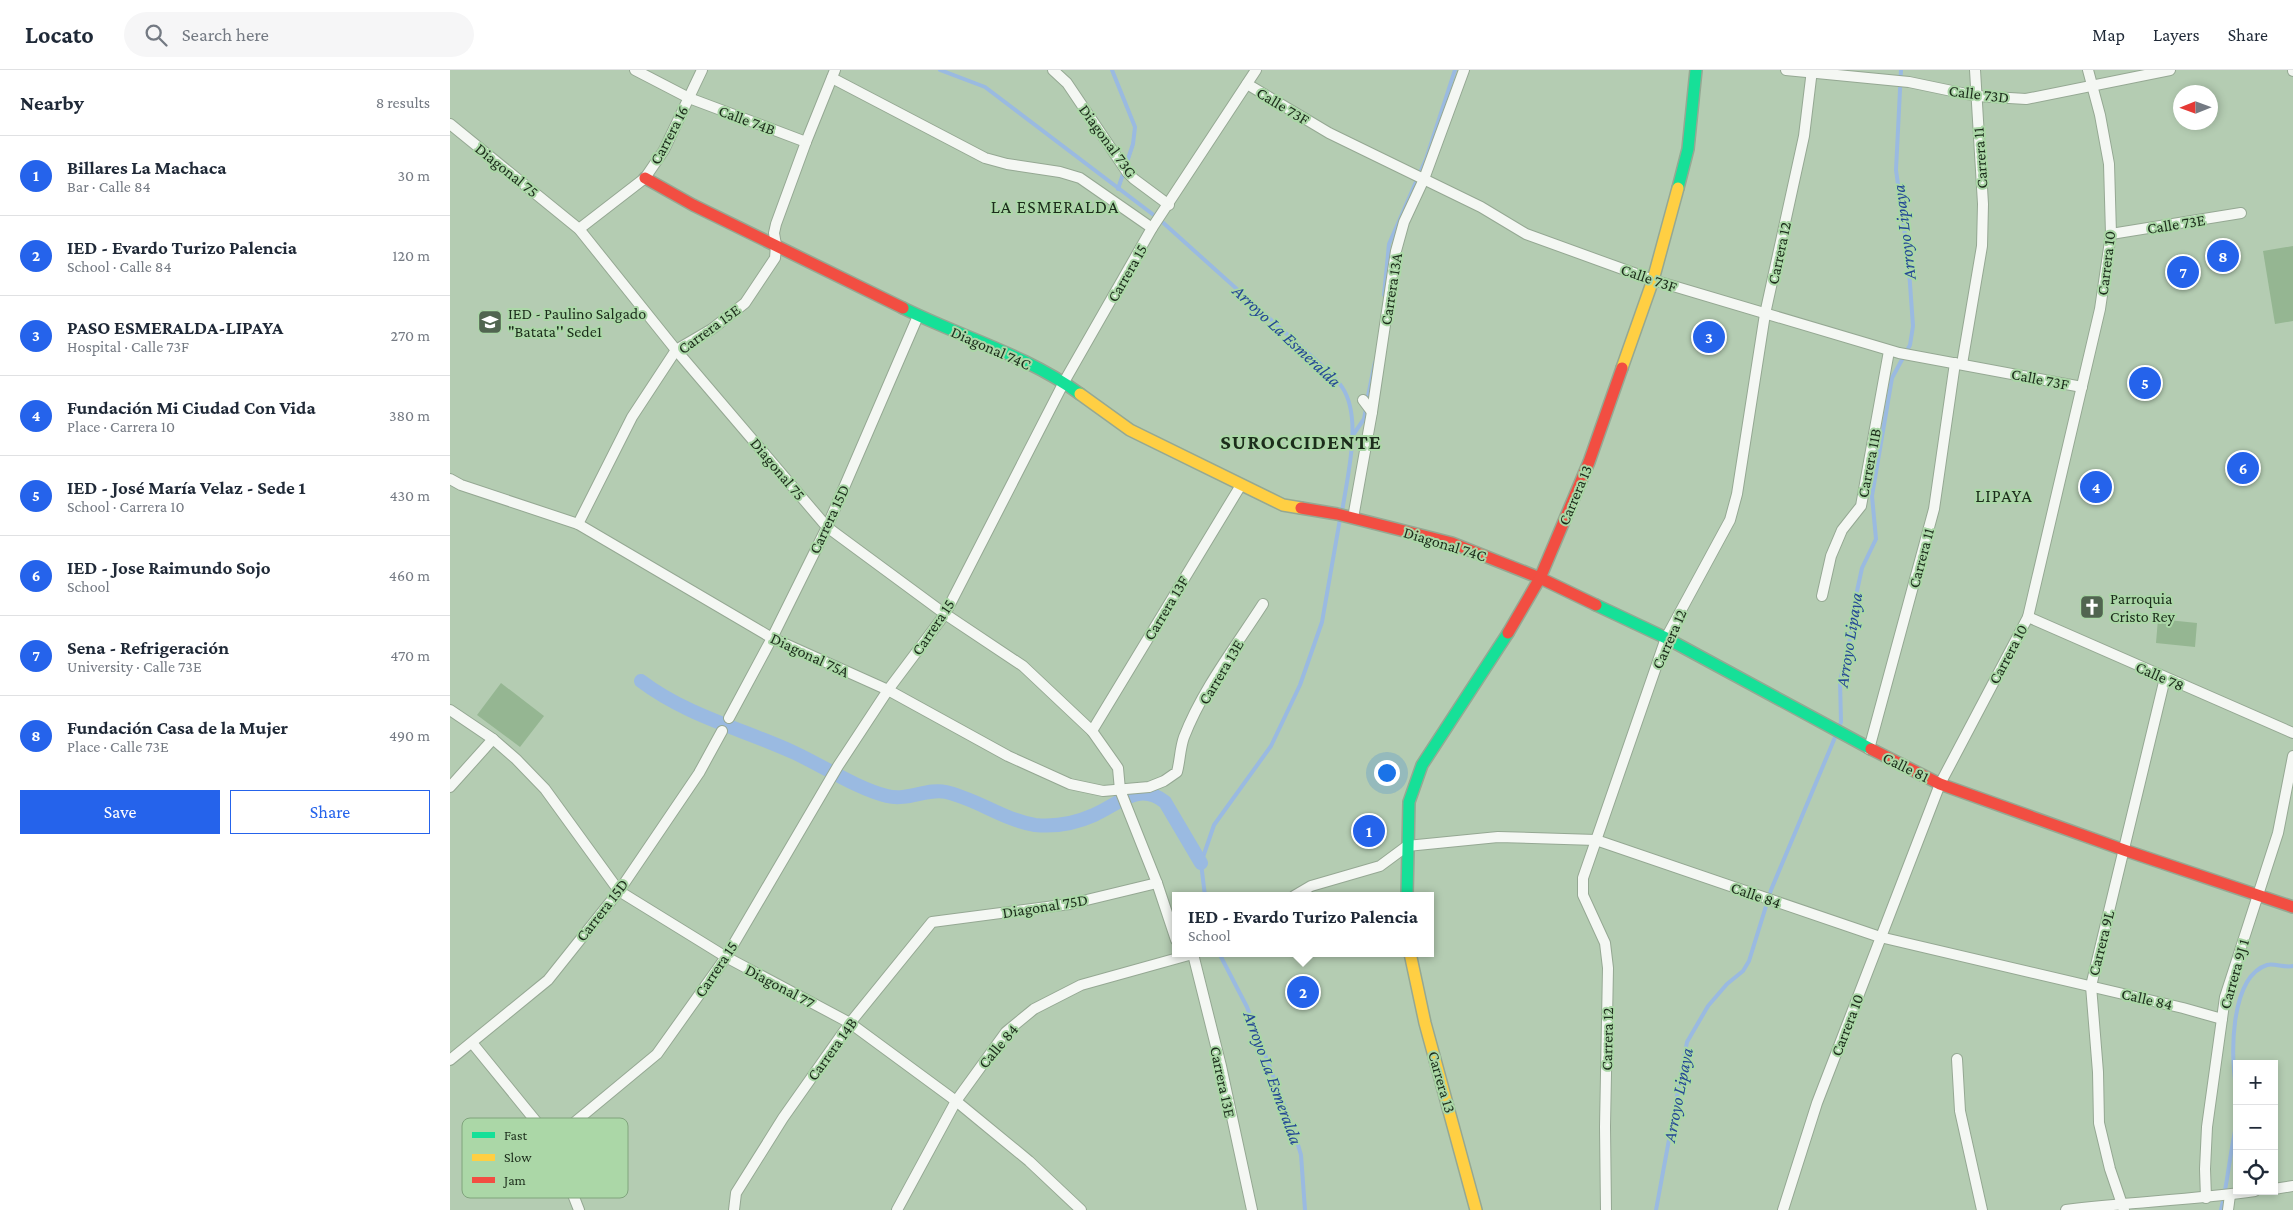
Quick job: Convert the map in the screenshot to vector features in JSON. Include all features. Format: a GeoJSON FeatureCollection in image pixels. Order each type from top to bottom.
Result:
{"type":"FeatureCollection","features":[{"type":"Feature","properties":{"kind":"street","name":"Calle 74B"},"geometry":{"type":"LineString","coordinates":[[635,70],[689,98],[806,142]]}},
{"type":"Feature","properties":{"kind":"street","name":"Carrera 16"},"geometry":{"type":"LineString","coordinates":[[579,228],[645,178],[664,150],[702,70]]}},
{"type":"Feature","properties":{"kind":"street","name":"Diagonal 73G"},"geometry":{"type":"LineString","coordinates":[[1053,70],[1072,90],[1134,179],[1168,206]]}},
{"type":"Feature","properties":{"kind":"street","name":"Carrera 15"},"geometry":{"type":"LineString","coordinates":[[580,1118],[657,1054],[726,957],[838,766],[888,690],[945,614],[1064,382],[1154,226],[1256,70]]}},
{"type":"Feature","properties":{"kind":"street","name":"Carrera 13A"},"geometry":{"type":"LineString","coordinates":[[1351,517],[1368,406],[1396,251],[1404,222],[1464,70]]}},
{"type":"Feature","properties":{"kind":"street","name":"Carrera 13"},"geometry":{"type":"LineString","coordinates":[[1407,892],[1409,802],[1422,765],[1444,727],[1517,620],[1540,578],[1589,462],[1653,280],[1688,149],[1696,70]]}},
{"type":"Feature","properties":{"kind":"street","name":"Calle 73D"},"geometry":{"type":"LineString","coordinates":[[1786,70],[1812,71],[1909,82],[1976,96],[2026,99],[2170,70]]}},
{"type":"Feature","properties":{"kind":"street","name":"Carrera 11"},"geometry":{"type":"LineString","coordinates":[[1869,749],[1934,509],[1982,246],[1983,204],[1975,70]]}},
{"type":"Feature","properties":{"kind":"street","name":"Carrera 10"},"geometry":{"type":"LineString","coordinates":[[1783,1210],[1818,1103],[1940,784],[2028,617],[2100,310],[2111,234],[2109,164],[2100,115],[2088,70]]}},
{"type":"Feature","properties":{"kind":"street","name":"Carrera 12"},"geometry":{"type":"LineString","coordinates":[[1606,1210],[1604,1127],[1608,968],[1605,943],[1583,895],[1584,878],[1666,638],[1730,520],[1738,494],[1765,314],[1804,136],[1812,71]]}},
{"type":"Feature","properties":{"kind":"street","name":"Carrera 15E"},"geometry":{"type":"LineString","coordinates":[[578,524],[632,417],[676,350],[712,329],[745,303],[775,258],[776,245],[774,233],[806,142],[833,74]]}},
{"type":"Feature","properties":{"kind":"street"},"geometry":{"type":"LineString","coordinates":[[833,74],[985,158],[1007,164],[1060,172],[1080,178],[1154,226]]}},
{"type":"Feature","properties":{"kind":"street","name":"Calle 73F"},"geometry":{"type":"LineString","coordinates":[[1247,84],[1329,133],[1481,207],[1526,234],[1653,280],[1899,353],[2082,387]]}},
{"type":"Feature","properties":{"kind":"street","name":"Diagonal 75"},"geometry":{"type":"LineString","coordinates":[[450,124],[579,228],[676,350],[827,527],[945,614],[1023,666],[1092,731],[1118,768],[1121,792]]}},
{"type":"Feature","properties":{"kind":"street","name":"Diagonal 74C"},"geometry":{"type":"LineString","coordinates":[[645,178],[693,206],[918,316],[1002,351],[1064,382],[1130,430],[1241,486],[1283,504],[1351,517],[1452,543],[1540,578]]}},
{"type":"Feature","properties":{"kind":"street","name":"Calle 73E"},"geometry":{"type":"LineString","coordinates":[[2111,234],[2241,214]]}},
{"type":"Feature","properties":{"kind":"street","name":"Carrera 15D"},"geometry":{"type":"LineString","coordinates":[[729,718],[772,638],[827,527],[918,316]]}},
{"type":"Feature","properties":{"kind":"street","name":"Carrera 11B"},"geometry":{"type":"LineString","coordinates":[[1822,596],[1831,556],[1842,530],[1861,506],[1899,353]]}},
{"type":"Feature","properties":{"kind":"street","name":"Diagonal 75A"},"geometry":{"type":"LineString","coordinates":[[450,479],[462,485],[578,524],[772,638],[888,690],[1008,756],[1070,784],[1103,791],[1121,792],[1149,787],[1164,781],[1177,772]]}},
{"type":"Feature","properties":{"kind":"street","name":"Carrera 13F"},"geometry":{"type":"LineString","coordinates":[[1092,731],[1241,486]]}},
{"type":"Feature","properties":{"kind":"street","name":"Calle 81"},"geometry":{"type":"LineString","coordinates":[[1540,578],[1666,638],[1837,732],[1940,784],[2258,897],[2293,907]]}},
{"type":"Feature","properties":{"kind":"street","name":"Carrera 13E"},"geometry":{"type":"LineString","coordinates":[[1177,772],[1183,740],[1190,723],[1214,680],[1263,604]]}},
{"type":"Feature","properties":{"kind":"street","name":"Calle 78"},"geometry":{"type":"LineString","coordinates":[[2028,617],[2293,733]]}},
{"type":"Feature","properties":{"kind":"street","name":"Carrera 9L"},"geometry":{"type":"LineString","coordinates":[[2123,1207],[2110,1169],[2099,1123],[2098,1072],[2091,986],[2165,678]]}},
{"type":"Feature","properties":{"kind":"street","name":"Diagonal 77"},"geometry":{"type":"LineString","coordinates":[[450,710],[493,739],[516,759],[545,789],[619,890],[726,957],[850,1023],[956,1101],[1029,1160],[1080,1210]]}},
{"type":"Feature","properties":{"kind":"street","name":"Carrera 15D"},"geometry":{"type":"LineString","coordinates":[[450,1060],[473,1044],[548,980],[619,890],[699,773],[722,731]]}},
{"type":"Feature","properties":{"kind":"street"},"geometry":{"type":"LineString","coordinates":[[450,787],[493,739]]}},
{"type":"Feature","properties":{"kind":"street","name":"Carrera 9J 1"},"geometry":{"type":"LineString","coordinates":[[2209,1198],[2204,1169],[2207,1127],[2225,997],[2278,833],[2293,756]]}},
{"type":"Feature","properties":{"kind":"street"},"geometry":{"type":"LineString","coordinates":[[1121,792],[1157,883],[1172,928]]}},
{"type":"Feature","properties":{"kind":"street","name":"Calle 84"},"geometry":{"type":"LineString","coordinates":[[1407,846],[1498,837],[1596,840],[1880,938],[2091,986],[2222,1019]]}},
{"type":"Feature","properties":{"kind":"street"},"geometry":{"type":"LineString","coordinates":[[1301,892],[1311,886],[1380,866],[1407,846]]}},
{"type":"Feature","properties":{"kind":"street","name":"Diagonal 75D"},"geometry":{"type":"LineString","coordinates":[[932,922],[1070,904],[1157,883]]}},
{"type":"Feature","properties":{"kind":"street","name":"Carrera 14B"},"geometry":{"type":"LineString","coordinates":[[734,1210],[736,1194],[741,1183],[783,1118],[850,1023],[932,922]]}},
{"type":"Feature","properties":{"kind":"street","name":"Calle 84"},"geometry":{"type":"LineString","coordinates":[[897,1210],[956,1101],[1006,1032],[1034,1009],[1081,985],[1174,957]]}},
{"type":"Feature","properties":{"kind":"street","name":"Carrera 13E"},"geometry":{"type":"LineString","coordinates":[[1195,957],[1221,1066],[1252,1210]]}},
{"type":"Feature","properties":{"kind":"street","name":"Carrera 13"},"geometry":{"type":"LineString","coordinates":[[1411,957],[1425,1023],[1476,1210]]}},
{"type":"Feature","properties":{"kind":"street"},"geometry":{"type":"LineString","coordinates":[[473,1044],[533,1118]]}},
{"type":"Feature","properties":{"kind":"street"},"geometry":{"type":"LineString","coordinates":[[1957,1059],[1960,1111],[1982,1210]]}},
{"type":"Feature","properties":{"kind":"street"},"geometry":{"type":"LineString","coordinates":[[2278,1188],[2293,1186]]}},
{"type":"Feature","properties":{"kind":"street"},"geometry":{"type":"LineString","coordinates":[[2066,1210],[2123,1207],[2233,1194]]}},
{"type":"Feature","properties":{"kind":"street"},"geometry":{"type":"LineString","coordinates":[[2228,1195],[2228,1210]]}},
{"type":"Feature","properties":{"kind":"street"},"geometry":{"type":"LineString","coordinates":[[574,1198],[579,1210]]}},
{"type":"Feature","properties":{"kind":"green space"},"geometry":{"type":"Polygon","coordinates":[[[2293,246],[2293,321],[2275,324],[2263,251],[2293,246]]]}},
{"type":"Feature","properties":{"kind":"green space"},"geometry":{"type":"Polygon","coordinates":[[[2158,619],[2197,623],[2195,647],[2156,643],[2158,619]]]}},
{"type":"Feature","properties":{"kind":"green space"},"geometry":{"type":"Polygon","coordinates":[[[501,683],[544,716],[520,747],[477,715],[501,683]]]}},
{"type":"Feature","properties":{"kind":"waterway","name":"Arroyo La Esmeralda"},"geometry":{"type":"LineString","coordinates":[[940,70],[985,87],[1159,219],[1337,380],[1348,400],[1352,415],[1353,431],[1350,465],[1342,512]]}},
{"type":"Feature","properties":{"kind":"waterway"},"geometry":{"type":"LineString","coordinates":[[1112,70],[1135,127],[1133,144],[1118,189]]}},
{"type":"Feature","properties":{"kind":"waterway"},"geometry":{"type":"LineString","coordinates":[[1384,295],[1389,244],[1426,159],[1455,70]]}},
{"type":"Feature","properties":{"kind":"waterway","name":"Arroyo Lipaya"},"geometry":{"type":"LineString","coordinates":[[1838,729],[1841,722],[1840,681],[1849,645],[1857,591],[1862,568],[1876,539],[1872,496],[1892,378],[1910,345],[1913,326],[1908,256],[1896,170],[1901,70]]}},
{"type":"Feature","properties":{"kind":"waterway"},"geometry":{"type":"LineString","coordinates":[[1367,401],[1375,362]]}},
{"type":"Feature","properties":{"kind":"waterway"},"geometry":{"type":"LineString","coordinates":[[1353,435],[1364,419],[1366,408]]}},
{"type":"Feature","properties":{"kind":"waterway","name":"Arroyo La Esmeralda"},"geometry":{"type":"LineString","coordinates":[[1205,892],[1201,863],[1214,825],[1271,746],[1300,685],[1322,622],[1340,519]]}},
{"type":"Feature","properties":{"kind":"waterway"},"geometry":{"type":"LineString","coordinates":[[641,681],[677,704],[696,713],[775,744],[853,783],[887,796],[902,797],[939,791],[946,792],[969,799],[1012,819],[1035,825],[1057,825],[1080,820],[1094,815],[1129,796],[1138,794],[1156,796],[1165,802],[1201,863]]}},
{"type":"Feature","properties":{"kind":"waterway","name":"Arroyo Lipaya"},"geometry":{"type":"LineString","coordinates":[[1656,1210],[1687,1042],[1708,1006],[1727,984],[1743,971],[1749,961],[1771,890],[1836,735]]}},
{"type":"Feature","properties":{"kind":"waterway","name":"Arroyo La Esmeralda"},"geometry":{"type":"LineString","coordinates":[[1221,957],[1247,1007],[1294,1131],[1301,1155],[1305,1210]]}},
{"type":"Feature","properties":{"kind":"waterway"},"geometry":{"type":"LineString","coordinates":[[2233,1060],[2235,1021],[2245,986],[2255,973],[2267,965],[2293,966]]}},
{"type":"Feature","properties":{"kind":"waterway"},"geometry":{"type":"LineString","coordinates":[[2221,1210],[2233,1144]]}},
{"type":"Feature","properties":{"kind":"traffic: fast"},"geometry":{"type":"LineString","coordinates":[[1678,188],[1688,149],[1696,70]]}},
{"type":"Feature","properties":{"kind":"traffic: fast"},"geometry":{"type":"LineString","coordinates":[[903,308],[1016,357],[1060,380],[1080,394]]}},
{"type":"Feature","properties":{"kind":"traffic: fast"},"geometry":{"type":"LineString","coordinates":[[1596,605],[1666,638],[1871,749]]}},
{"type":"Feature","properties":{"kind":"traffic: fast"},"geometry":{"type":"LineString","coordinates":[[1407,892],[1409,802],[1422,765],[1508,633]]}},
{"type":"Feature","properties":{"kind":"traffic: slow"},"geometry":{"type":"LineString","coordinates":[[1622,368],[1653,280],[1678,188]]}},
{"type":"Feature","properties":{"kind":"traffic: slow"},"geometry":{"type":"LineString","coordinates":[[1080,394],[1130,430],[1283,505],[1301,508]]}},
{"type":"Feature","properties":{"kind":"traffic: slow"},"geometry":{"type":"LineString","coordinates":[[1411,957],[1425,1023],[1476,1210]]}},
{"type":"Feature","properties":{"kind":"traffic: jam"},"geometry":{"type":"LineString","coordinates":[[645,178],[693,205],[903,308]]}},
{"type":"Feature","properties":{"kind":"traffic: jam"},"geometry":{"type":"LineString","coordinates":[[1508,633],[1540,578],[1589,462],[1622,368]]}},
{"type":"Feature","properties":{"kind":"traffic: jam"},"geometry":{"type":"LineString","coordinates":[[1301,508],[1337,514],[1452,543],[1540,578],[1596,605]]}},
{"type":"Feature","properties":{"kind":"traffic: jam"},"geometry":{"type":"LineString","coordinates":[[1871,749],[1940,784],[2124,850],[2293,907]]}},
{"type":"Feature","properties":{"kind":"place","name":"Fundación Casa de la Mujer"},"geometry":{"type":"Point","coordinates":[2223,256]}},
{"type":"Feature","properties":{"kind":"place","name":"Sena - Refrigeración"},"geometry":{"type":"Point","coordinates":[2183,272]}},
{"type":"Feature","properties":{"kind":"place","name":"IED - Paulino Salgado \"Batata'' Sede1"},"geometry":{"type":"Point","coordinates":[490,322]}},
{"type":"Feature","properties":{"kind":"place","name":"PASO ESMERALDA-LIPAYA"},"geometry":{"type":"Point","coordinates":[1709,337]}},
{"type":"Feature","properties":{"kind":"place","name":"IED - José María Velaz - Sede 1"},"geometry":{"type":"Point","coordinates":[2145,383]}},
{"type":"Feature","properties":{"kind":"place","name":"IED - Jose Raimundo Sojo"},"geometry":{"type":"Point","coordinates":[2243,468]}},
{"type":"Feature","properties":{"kind":"place","name":"Fundación Mi Ciudad Con Vida"},"geometry":{"type":"Point","coordinates":[2096,487]}},
{"type":"Feature","properties":{"kind":"place","name":"Parroquia Cristo Rey"},"geometry":{"type":"Point","coordinates":[2092,607]}},
{"type":"Feature","properties":{"kind":"place","name":"Billares La Machaca"},"geometry":{"type":"Point","coordinates":[1369,831]}},
{"type":"Feature","properties":{"kind":"place","name":"IED - Evardo Turizo Palencia"},"geometry":{"type":"Point","coordinates":[1303,992]}},
{"type":"Feature","properties":{"kind":"district","name":"LA ESMERALDA"},"geometry":{"type":"Point","coordinates":[1055,207]}},
{"type":"Feature","properties":{"kind":"district","name":"SUROCCIDENTE"},"geometry":{"type":"Point","coordinates":[1301,442]}},
{"type":"Feature","properties":{"kind":"district","name":"LIPAYA"},"geometry":{"type":"Point","coordinates":[2004,496]}}]}
